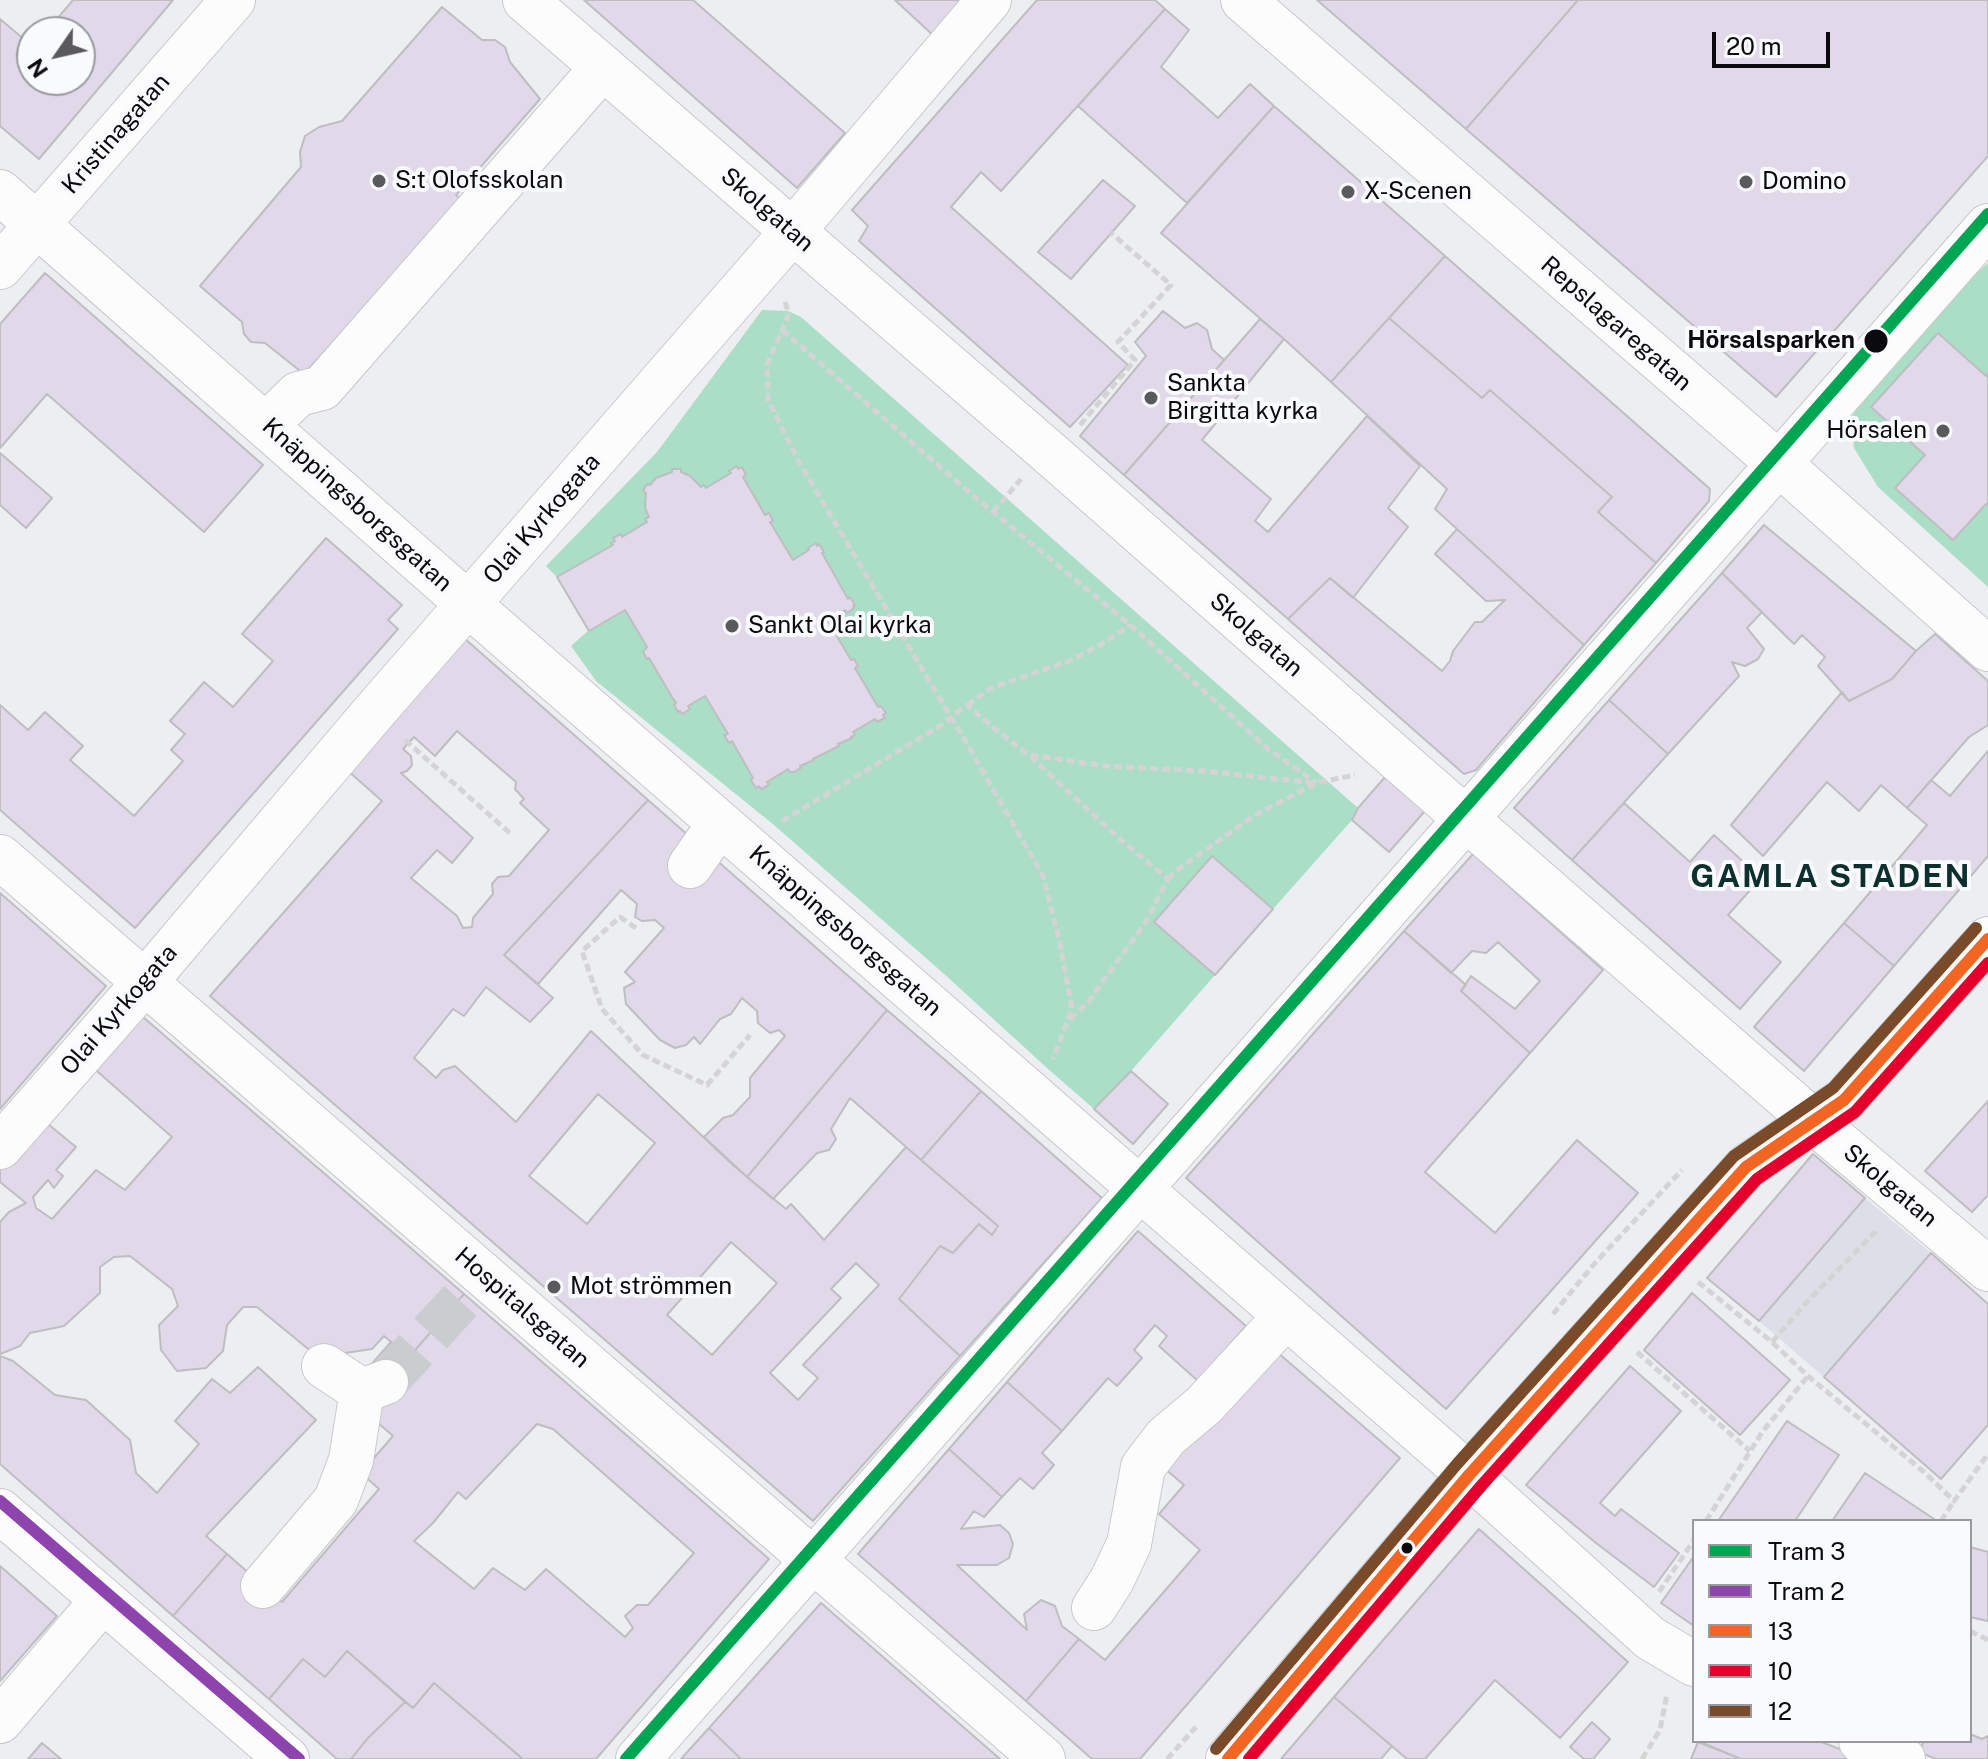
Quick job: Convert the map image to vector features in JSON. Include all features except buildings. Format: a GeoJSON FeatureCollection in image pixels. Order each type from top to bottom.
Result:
{"type":"FeatureCollection","features":[{"type":"Feature","properties":{"kind":"street","name":"Kristinagatan"},"geometry":{"type":"LineString","coordinates":[[0,267],[233,0]]}},
{"type":"Feature","properties":{"kind":"street","name":"Skolgatan"},"geometry":{"type":"LineString","coordinates":[[525,0],[603,67],[779,247],[1053,456],[1813,1121],[1988,1269]]}},
{"type":"Feature","properties":{"kind":"street","name":"Olai Kyrkogata"},"geometry":{"type":"LineString","coordinates":[[0,1147],[989,0]]}},
{"type":"Feature","properties":{"kind":"street","name":"Repslagaregatan"},"geometry":{"type":"LineString","coordinates":[[1243,0],[1988,649]]}},
{"type":"Feature","properties":{"kind":"street"},"geometry":{"type":"LineString","coordinates":[[266,425],[298,394],[322,388],[603,67]]}},
{"type":"Feature","properties":{"kind":"street","name":"Knäppingsborgsgatan"},"geometry":{"type":"LineString","coordinates":[[0,192],[468,604],[1469,1475],[1650,1638],[1685,1659]]}},
{"type":"Feature","properties":{"kind":"street"},"geometry":{"type":"LineString","coordinates":[[638,1759],[1988,226]]}},
{"type":"Feature","properties":{"kind":"street"},"geometry":{"type":"LineString","coordinates":[[690,866],[720,823]]}},
{"type":"Feature","properties":{"kind":"street","name":"Hospitalsgatan"},"geometry":{"type":"LineString","coordinates":[[0,857],[1043,1759]]}},
{"type":"Feature","properties":{"kind":"street"},"geometry":{"type":"LineString","coordinates":[[1228,1759],[1469,1475],[1746,1167],[1844,1100],[1988,939]]}},
{"type":"Feature","properties":{"kind":"street"},"geometry":{"type":"LineString","coordinates":[[1094,1608],[1129,1544],[1143,1467],[1166,1437],[1204,1405],[1286,1316]]}},
{"type":"Feature","properties":{"kind":"street"},"geometry":{"type":"LineString","coordinates":[[263,1586],[336,1500],[374,1386],[324,1366]]}},
{"type":"Feature","properties":{"kind":"street"},"geometry":{"type":"LineString","coordinates":[[0,1511],[287,1759]]}},
{"type":"Feature","properties":{"kind":"street"},"geometry":{"type":"LineString","coordinates":[[0,1721],[103,1600]]}},
{"type":"Feature","properties":{"kind":"street"},"geometry":{"type":"LineString","coordinates":[[1866,1743],[1903,1759]]}},
{"type":"Feature","properties":{"kind":"path"},"geometry":{"type":"LineString","coordinates":[[1053,456],[1135,360],[1118,342],[1171,285],[1111,233]]}},
{"type":"Feature","properties":{"kind":"path"},"geometry":{"type":"LineString","coordinates":[[779,247],[788,311],[767,365],[768,400],[800,464],[1043,876],[1072,1009],[1053,1060],[1030,1092]]}},
{"type":"Feature","properties":{"kind":"path"},"geometry":{"type":"LineString","coordinates":[[782,330],[968,491],[1130,625],[1267,748],[1316,783]]}},
{"type":"Feature","properties":{"kind":"path"},"geometry":{"type":"LineString","coordinates":[[825,796],[951,718],[991,688],[1069,661],[1130,625]]}},
{"type":"Feature","properties":{"kind":"path"},"geometry":{"type":"LineString","coordinates":[[967,705],[1029,755],[1168,879]]}},
{"type":"Feature","properties":{"kind":"path"},"geometry":{"type":"LineString","coordinates":[[408,743],[512,835]]}},
{"type":"Feature","properties":{"kind":"path"},"geometry":{"type":"LineString","coordinates":[[1029,755],[1105,766],[1205,771],[1316,783],[1373,773],[1402,763]]}},
{"type":"Feature","properties":{"kind":"path"},"geometry":{"type":"LineString","coordinates":[[1068,1020],[1088,1002],[1145,923],[1168,879],[1177,870],[1255,815],[1316,783]]}},
{"type":"Feature","properties":{"kind":"path"},"geometry":{"type":"LineString","coordinates":[[636,928],[620,917],[582,951],[602,1009],[643,1055],[707,1085],[750,1035]]}},
{"type":"Feature","properties":{"kind":"path"},"geometry":{"type":"LineString","coordinates":[[1772,1342],[1906,1199]]}},
{"type":"Feature","properties":{"kind":"path"},"geometry":{"type":"LineString","coordinates":[[1664,1258],[1772,1342],[1954,1501]]}},
{"type":"Feature","properties":{"kind":"path"},"geometry":{"type":"LineString","coordinates":[[1605,1324],[1750,1451]]}},
{"type":"Feature","properties":{"kind":"path"},"geometry":{"type":"LineString","coordinates":[[1707,1519],[1763,1431],[1808,1376]]}},
{"type":"Feature","properties":{"kind":"path"},"geometry":{"type":"LineString","coordinates":[[1942,1519],[1988,1454]]}},
{"type":"Feature","properties":{"kind":"path"},"geometry":{"type":"LineString","coordinates":[[1636,1625],[1692,1543]]}},
{"type":"Feature","properties":{"kind":"path"},"geometry":{"type":"LineString","coordinates":[[1642,1759],[1660,1730],[1685,1659]]}},
{"type":"Feature","properties":{"kind":"shaded area"},"geometry":{"type":"Polygon","coordinates":[[[1865,1198],[1931,1253],[1824,1377],[1759,1321],[1865,1198]]]}},
{"type":"Feature","properties":{"kind":"green space","name":"Hörsalsparken"},"geometry":{"type":"Polygon","coordinates":[[[1988,263],[1988,587],[1878,487],[1854,448],[1851,420],[1869,377],[1925,317],[1988,263]]]}},
{"type":"Feature","properties":{"kind":"green space"},"geometry":{"type":"Polygon","coordinates":[[[762,310],[788,311],[801,317],[1358,808],[1352,820],[1273,909],[1212,856],[1155,921],[1215,975],[1094,1109],[774,825],[596,681],[571,646],[589,630],[557,577],[546,566],[657,452],[762,310]]]}},
{"type":"Feature","properties":{"kind":"tunnel"},"geometry":{"type":"LineString","coordinates":[[386,1382],[484,1275]]}},
{"type":"Feature","properties":{"kind":"tram line","name":"3"},"geometry":{"type":"LineString","coordinates":[[626,1759],[1988,214]]}},
{"type":"Feature","properties":{"kind":"tram line","name":"2"},"geometry":{"type":"LineString","coordinates":[[0,1501],[299,1759]]}},
{"type":"Feature","properties":{"kind":"transit line","name":"12"},"geometry":{"type":"LineString","coordinates":[[1216,1749],[1457,1464],[1734,1156],[1833,1088],[1976,928]]}},
{"type":"Feature","properties":{"kind":"transit line","name":"13"},"geometry":{"type":"LineString","coordinates":[[1228,1759],[1469,1475],[1746,1167],[1844,1100],[1988,939]]}},
{"type":"Feature","properties":{"kind":"transit line","name":"10"},"geometry":{"type":"LineString","coordinates":[[1249,1759],[1481,1486],[1757,1179],[1855,1112],[1988,963]]}},
{"type":"Feature","properties":{"kind":"place","name":"S:t Olofsskolan"},"geometry":{"type":"Point","coordinates":[379,181]}},
{"type":"Feature","properties":{"kind":"place","name":"Domino"},"geometry":{"type":"Point","coordinates":[1746,182]}},
{"type":"Feature","properties":{"kind":"place","name":"X-Scenen"},"geometry":{"type":"Point","coordinates":[1348,192]}},
{"type":"Feature","properties":{"kind":"place","name":"Hörsalsparken"},"geometry":{"type":"Point","coordinates":[1876,341]}},
{"type":"Feature","properties":{"kind":"place","name":"Sankta Birgitta kyrka"},"geometry":{"type":"Point","coordinates":[1151,398]}},
{"type":"Feature","properties":{"kind":"place","name":"Hörsalen"},"geometry":{"type":"Point","coordinates":[1943,431]}},
{"type":"Feature","properties":{"kind":"place","name":"Sankt Olai kyrka"},"geometry":{"type":"Point","coordinates":[732,626]}},
{"type":"Feature","properties":{"kind":"place","name":"Mot strömmen"},"geometry":{"type":"Point","coordinates":[554,1287]}},
{"type":"Feature","properties":{"kind":"district","name":"GAMLA STADEN"},"geometry":{"type":"Point","coordinates":[1831,877]}}]}
